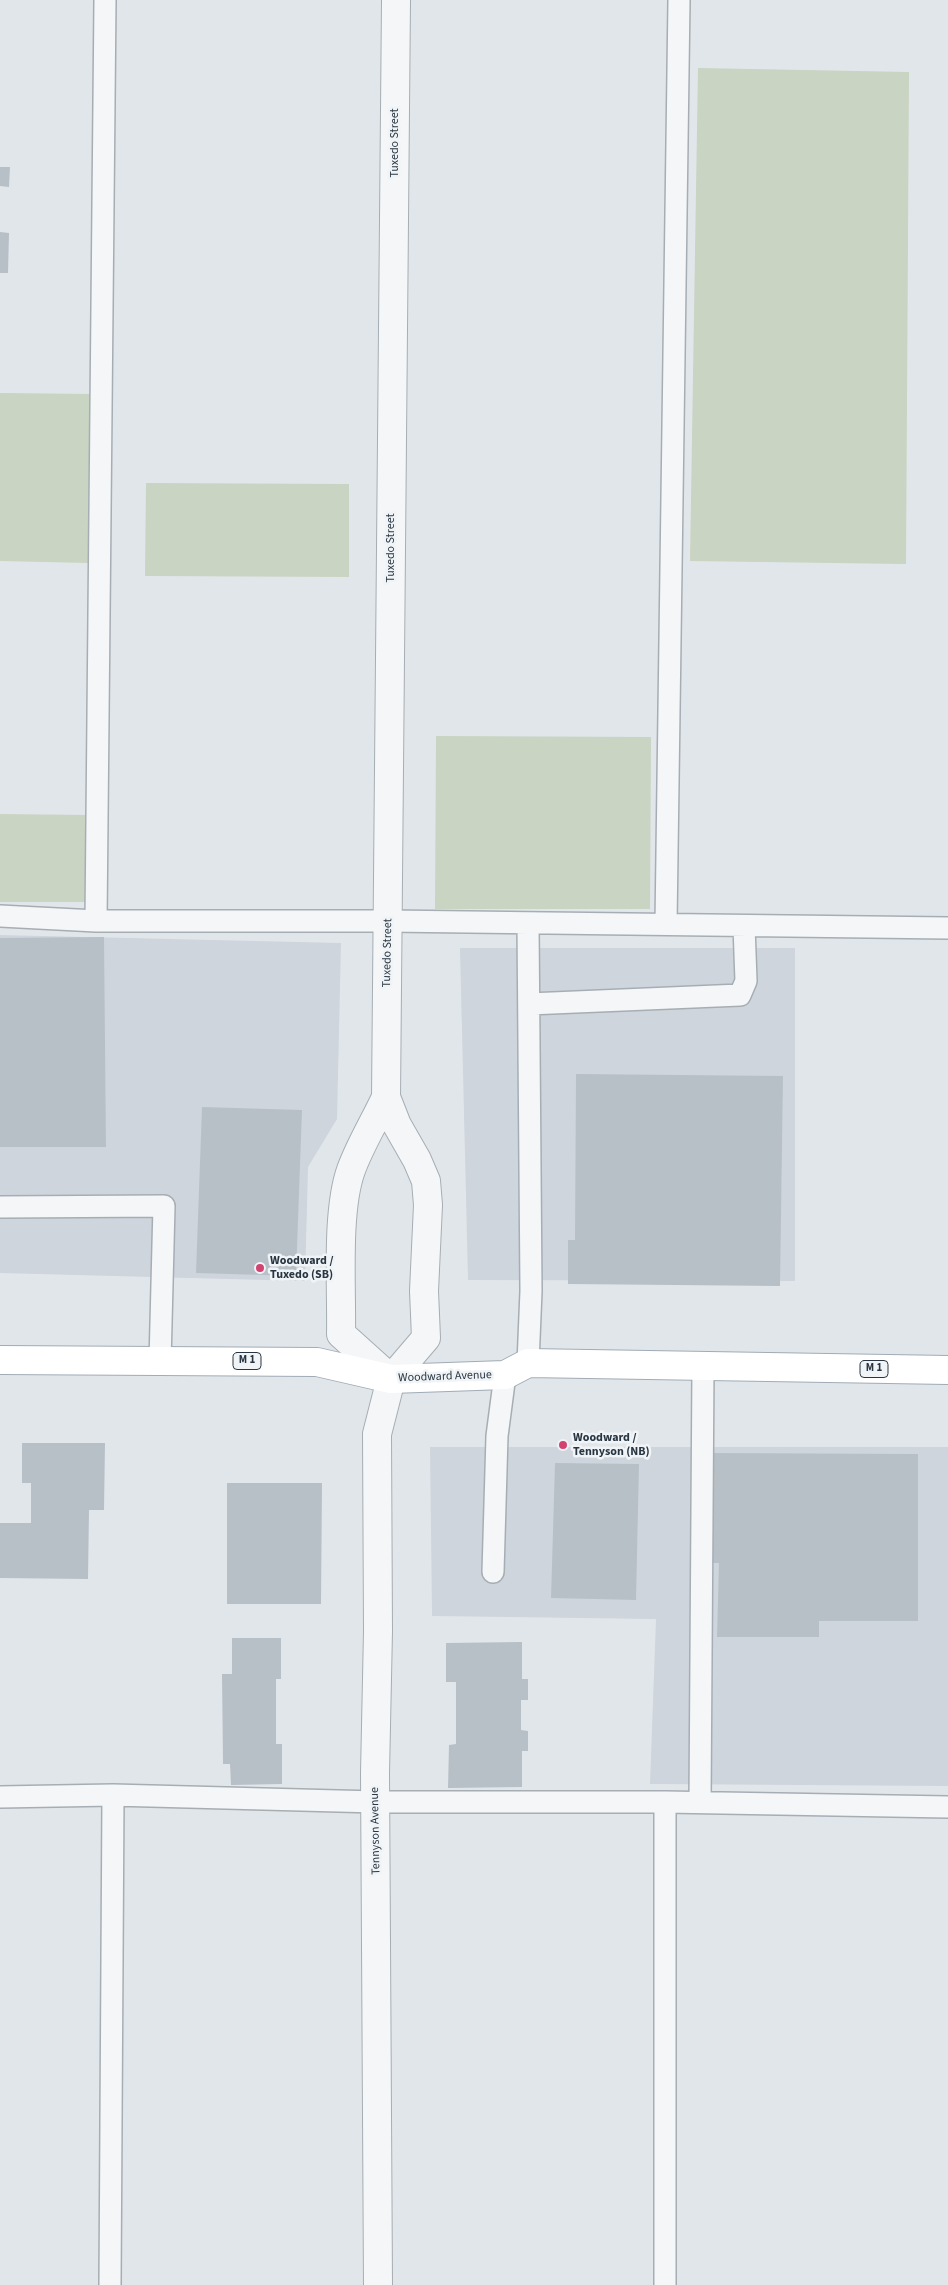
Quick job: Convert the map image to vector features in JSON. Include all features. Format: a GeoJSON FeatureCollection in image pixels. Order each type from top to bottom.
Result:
{"type":"FeatureCollection","features":[{"type":"Feature","properties":{"kind":"main road","name":"Woodward Avenue"},"geometry":{"type":"LineString","coordinates":[[0,1360],[318,1362],[391,1379],[516,1369],[703,1366],[948,1370]]}},
{"type":"Feature","properties":{"kind":"street","name":"Tuxedo Street"},"geometry":{"type":"LineString","coordinates":[[386,1097],[351,1170],[348,1185],[343,1215],[341,1334],[391,1379],[426,1338],[424,1291],[428,1205],[426,1181],[397,1125],[386,1097],[396,0]]}},
{"type":"Feature","properties":{"kind":"street","name":"Tennyson Avenue"},"geometry":{"type":"LineString","coordinates":[[378,2285],[377,1434],[391,1379]]}},
{"type":"Feature","properties":{"kind":"lane"},"geometry":{"type":"LineString","coordinates":[[96,921],[105,0]]}},
{"type":"Feature","properties":{"kind":"lane"},"geometry":{"type":"LineString","coordinates":[[666,924],[679,0]]}},
{"type":"Feature","properties":{"kind":"lane"},"geometry":{"type":"LineString","coordinates":[[0,916],[96,921],[388,920],[948,928]]}},
{"type":"Feature","properties":{"kind":"lane"},"geometry":{"type":"LineString","coordinates":[[493,1572],[497,1436],[516,1369],[531,1291],[528,922]]}},
{"type":"Feature","properties":{"kind":"lane"},"geometry":{"type":"LineString","coordinates":[[529,1004],[740,995],[746,982],[744,926]]}},
{"type":"Feature","properties":{"kind":"lane"},"geometry":{"type":"LineString","coordinates":[[0,1207],[164,1206],[160,1362]]}},
{"type":"Feature","properties":{"kind":"lane"},"geometry":{"type":"LineString","coordinates":[[700,1802],[703,1366]]}},
{"type":"Feature","properties":{"kind":"lane"},"geometry":{"type":"LineString","coordinates":[[0,1796],[113,1795],[376,1802],[700,1802],[948,1807]]}},
{"type":"Feature","properties":{"kind":"lane"},"geometry":{"type":"LineString","coordinates":[[110,2285],[113,1795]]}},
{"type":"Feature","properties":{"kind":"lane"},"geometry":{"type":"LineString","coordinates":[[664,2285],[665,1802]]}},
{"type":"Feature","properties":{"kind":"shaded area"},"geometry":{"type":"Polygon","coordinates":[[[0,935],[341,943],[337,1119],[308,1167],[305,1281],[0,1273],[0,935]]]}},
{"type":"Feature","properties":{"kind":"shaded area"},"geometry":{"type":"Polygon","coordinates":[[[460,948],[795,948],[795,1281],[468,1280],[460,948]]]}},
{"type":"Feature","properties":{"kind":"shaded area"},"geometry":{"type":"Polygon","coordinates":[[[430,1447],[948,1447],[948,1786],[650,1784],[656,1619],[432,1616],[430,1447]]]}},
{"type":"Feature","properties":{"kind":"green space"},"geometry":{"type":"Polygon","coordinates":[[[698,68],[909,72],[906,564],[690,561],[698,68]]]}},
{"type":"Feature","properties":{"kind":"green space"},"geometry":{"type":"Polygon","coordinates":[[[0,393],[92,394],[89,563],[0,561],[0,393]]]}},
{"type":"Feature","properties":{"kind":"green space"},"geometry":{"type":"Polygon","coordinates":[[[146,483],[349,484],[349,577],[145,576],[146,483]]]}},
{"type":"Feature","properties":{"kind":"green space"},"geometry":{"type":"Polygon","coordinates":[[[436,736],[651,737],[650,909],[435,909],[436,736]]]}},
{"type":"Feature","properties":{"kind":"green space"},"geometry":{"type":"Polygon","coordinates":[[[0,814],[89,815],[88,902],[0,902],[0,814]]]}},
{"type":"Feature","properties":{"kind":"building"},"geometry":{"type":"Polygon","coordinates":[[[0,167],[10,167],[9,187],[0,186],[0,167]]]}},
{"type":"Feature","properties":{"kind":"building"},"geometry":{"type":"Polygon","coordinates":[[[0,232],[9,233],[8,273],[0,273],[0,232]]]}},
{"type":"Feature","properties":{"kind":"building"},"geometry":{"type":"Polygon","coordinates":[[[104,937],[106,1147],[0,1147],[0,938],[104,937]]]}},
{"type":"Feature","properties":{"kind":"building"},"geometry":{"type":"Polygon","coordinates":[[[576,1074],[783,1076],[780,1286],[568,1284],[568,1240],[575,1240],[576,1074]]]}},
{"type":"Feature","properties":{"kind":"building"},"geometry":{"type":"Polygon","coordinates":[[[202,1107],[302,1110],[296,1276],[196,1273],[202,1107]]]}},
{"type":"Feature","properties":{"kind":"building"},"geometry":{"type":"Polygon","coordinates":[[[22,1443],[105,1443],[104,1510],[89,1510],[88,1579],[0,1578],[0,1523],[31,1523],[31,1483],[22,1483],[22,1443]]]}},
{"type":"Feature","properties":{"kind":"building"},"geometry":{"type":"Polygon","coordinates":[[[714,1453],[918,1454],[918,1621],[819,1621],[819,1637],[717,1637],[719,1563],[709,1563],[710,1459],[714,1459],[714,1453]]]}},
{"type":"Feature","properties":{"kind":"building"},"geometry":{"type":"Polygon","coordinates":[[[555,1463],[639,1464],[636,1600],[551,1598],[555,1463]]]}},
{"type":"Feature","properties":{"kind":"building"},"geometry":{"type":"Polygon","coordinates":[[[227,1483],[322,1483],[321,1604],[227,1604],[227,1483]]]}},
{"type":"Feature","properties":{"kind":"building"},"geometry":{"type":"Polygon","coordinates":[[[232,1638],[281,1638],[281,1679],[276,1679],[276,1744],[282,1744],[282,1784],[231,1785],[230,1764],[223,1764],[222,1674],[232,1674],[232,1638]]]}},
{"type":"Feature","properties":{"kind":"building"},"geometry":{"type":"Polygon","coordinates":[[[522,1642],[522,1679],[528,1679],[528,1700],[521,1700],[521,1730],[528,1731],[528,1751],[522,1751],[522,1787],[448,1788],[449,1745],[456,1744],[456,1682],[446,1682],[446,1643],[522,1642]]]}},
{"type":"Feature","properties":{"kind":"place","name":"Woodward / Tuxedo (SB)"},"geometry":{"type":"Point","coordinates":[260,1268]}},
{"type":"Feature","properties":{"kind":"place","name":"Woodward / Tennyson (NB)"},"geometry":{"type":"Point","coordinates":[563,1445]}}]}
